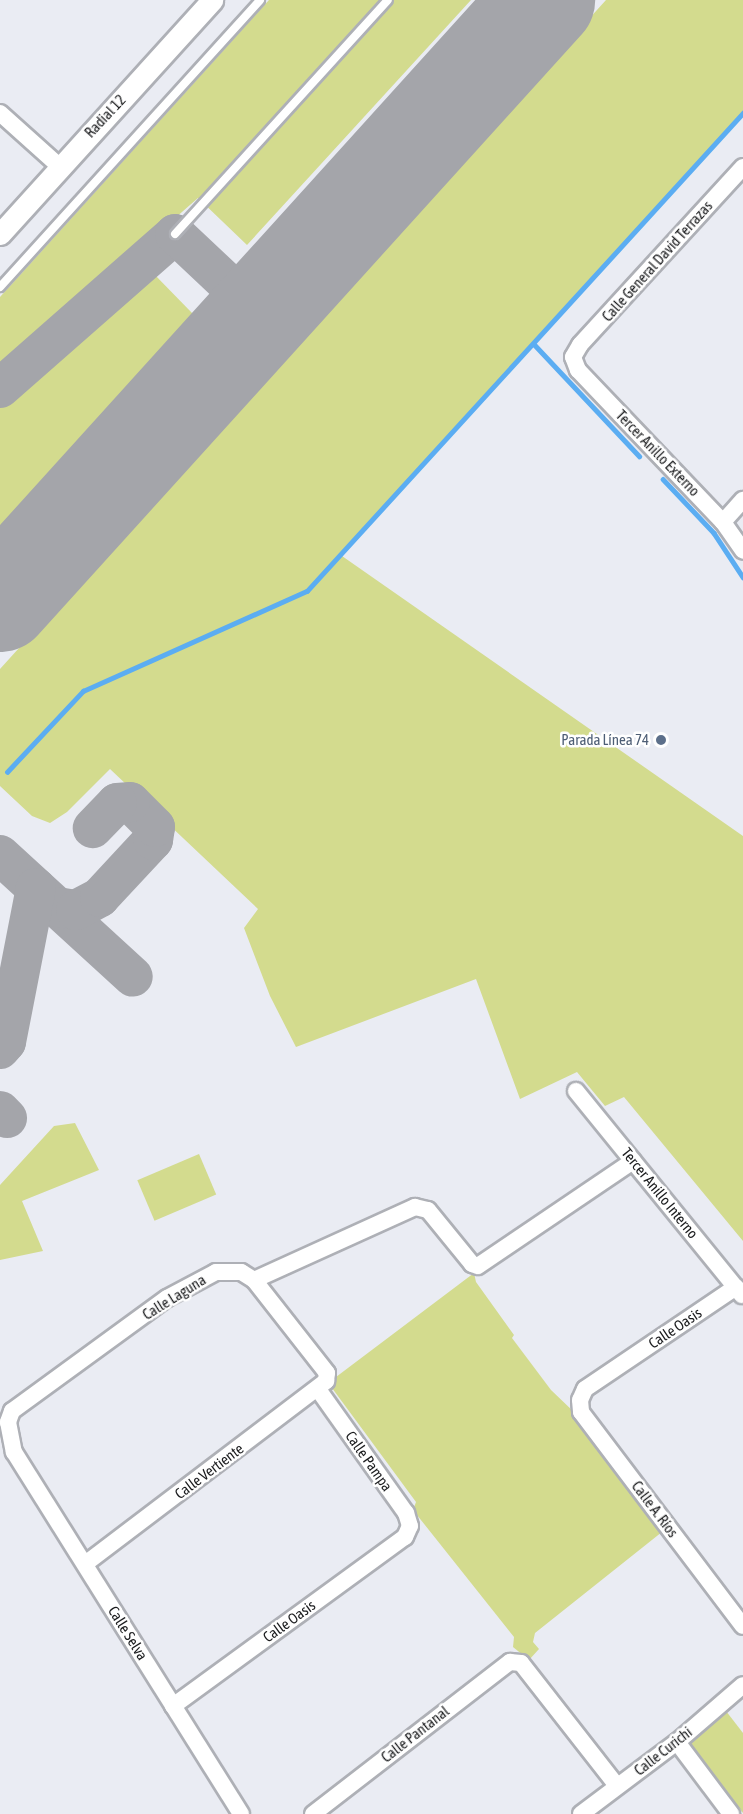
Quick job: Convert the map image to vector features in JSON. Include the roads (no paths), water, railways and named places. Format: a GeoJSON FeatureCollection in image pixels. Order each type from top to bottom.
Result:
{"type":"FeatureCollection","features":[{"type":"Feature","properties":{"kind":"street","name":"Radial 12"},"geometry":{"type":"LineString","coordinates":[[0,234],[203,3]]}},
{"type":"Feature","properties":{"kind":"street"},"geometry":{"type":"LineString","coordinates":[[0,113],[59,166]]}},
{"type":"Feature","properties":{"kind":"street","name":"Calle General David Terrazas"},"geometry":{"type":"LineString","coordinates":[[573,357],[580,345],[743,167]]}},
{"type":"Feature","properties":{"kind":"street","name":"Tercer Anillo Externo"},"geometry":{"type":"LineString","coordinates":[[573,357],[578,370],[723,522],[743,551]]}},
{"type":"Feature","properties":{"kind":"street"},"geometry":{"type":"LineString","coordinates":[[723,522],[743,500]]}},
{"type":"Feature","properties":{"kind":"street","name":"Tercer Anillo Interno"},"geometry":{"type":"LineString","coordinates":[[576,1091],[740,1292]]}},
{"type":"Feature","properties":{"kind":"street"},"geometry":{"type":"LineString","coordinates":[[254,1280],[415,1207],[432,1214],[472,1264],[485,1262],[633,1161]]}},
{"type":"Feature","properties":{"kind":"street","name":"Calle Laguna"},"geometry":{"type":"LineString","coordinates":[[14,1452],[8,1434],[12,1411],[166,1298],[216,1272],[241,1272],[254,1280]]}},
{"type":"Feature","properties":{"kind":"street","name":"Calle Vertiente"},"geometry":{"type":"LineString","coordinates":[[85,1564],[326,1382],[327,1373],[254,1280]]}},
{"type":"Feature","properties":{"kind":"street","name":"Calle Oasis"},"geometry":{"type":"LineString","coordinates":[[585,1389],[740,1292]]}},
{"type":"Feature","properties":{"kind":"street","name":"Calle Pampa"},"geometry":{"type":"LineString","coordinates":[[318,1389],[406,1514],[410,1526],[405,1537]]}},
{"type":"Feature","properties":{"kind":"street","name":"Calle A. Ríos"},"geometry":{"type":"LineString","coordinates":[[585,1389],[580,1400],[581,1412],[743,1626]]}},
{"type":"Feature","properties":{"kind":"street","name":"Calle Selva"},"geometry":{"type":"LineString","coordinates":[[14,1452],[241,1814]]}},
{"type":"Feature","properties":{"kind":"street","name":"Calle Oasis"},"geometry":{"type":"LineString","coordinates":[[172,1706],[405,1537]]}},
{"type":"Feature","properties":{"kind":"street","name":"Calle Pantanal"},"geometry":{"type":"LineString","coordinates":[[313,1814],[500,1667],[521,1663],[617,1786]]}},
{"type":"Feature","properties":{"kind":"street","name":"Calle Curichi"},"geometry":{"type":"LineString","coordinates":[[581,1814],[677,1742],[743,1685]]}},
{"type":"Feature","properties":{"kind":"street"},"geometry":{"type":"LineString","coordinates":[[677,1742],[731,1814]]}},
{"type":"Feature","properties":{"kind":"lane"},"geometry":{"type":"LineString","coordinates":[[0,287],[260,0]]}},
{"type":"Feature","properties":{"kind":"lane"},"geometry":{"type":"LineString","coordinates":[[175,234],[388,0]]}},
{"type":"Feature","properties":{"kind":"waterway"},"geometry":{"type":"LineString","coordinates":[[7,772],[83,691],[307,591],[743,113]]}},
{"type":"Feature","properties":{"kind":"waterway"},"geometry":{"type":"LineString","coordinates":[[534,344],[639,456]]}},
{"type":"Feature","properties":{"kind":"waterway"},"geometry":{"type":"LineString","coordinates":[[663,479],[714,533],[743,577]]}},
{"type":"Feature","properties":{"kind":"place","name":"Parada Línea 74"},"geometry":{"type":"Point","coordinates":[661,740]}}]}
